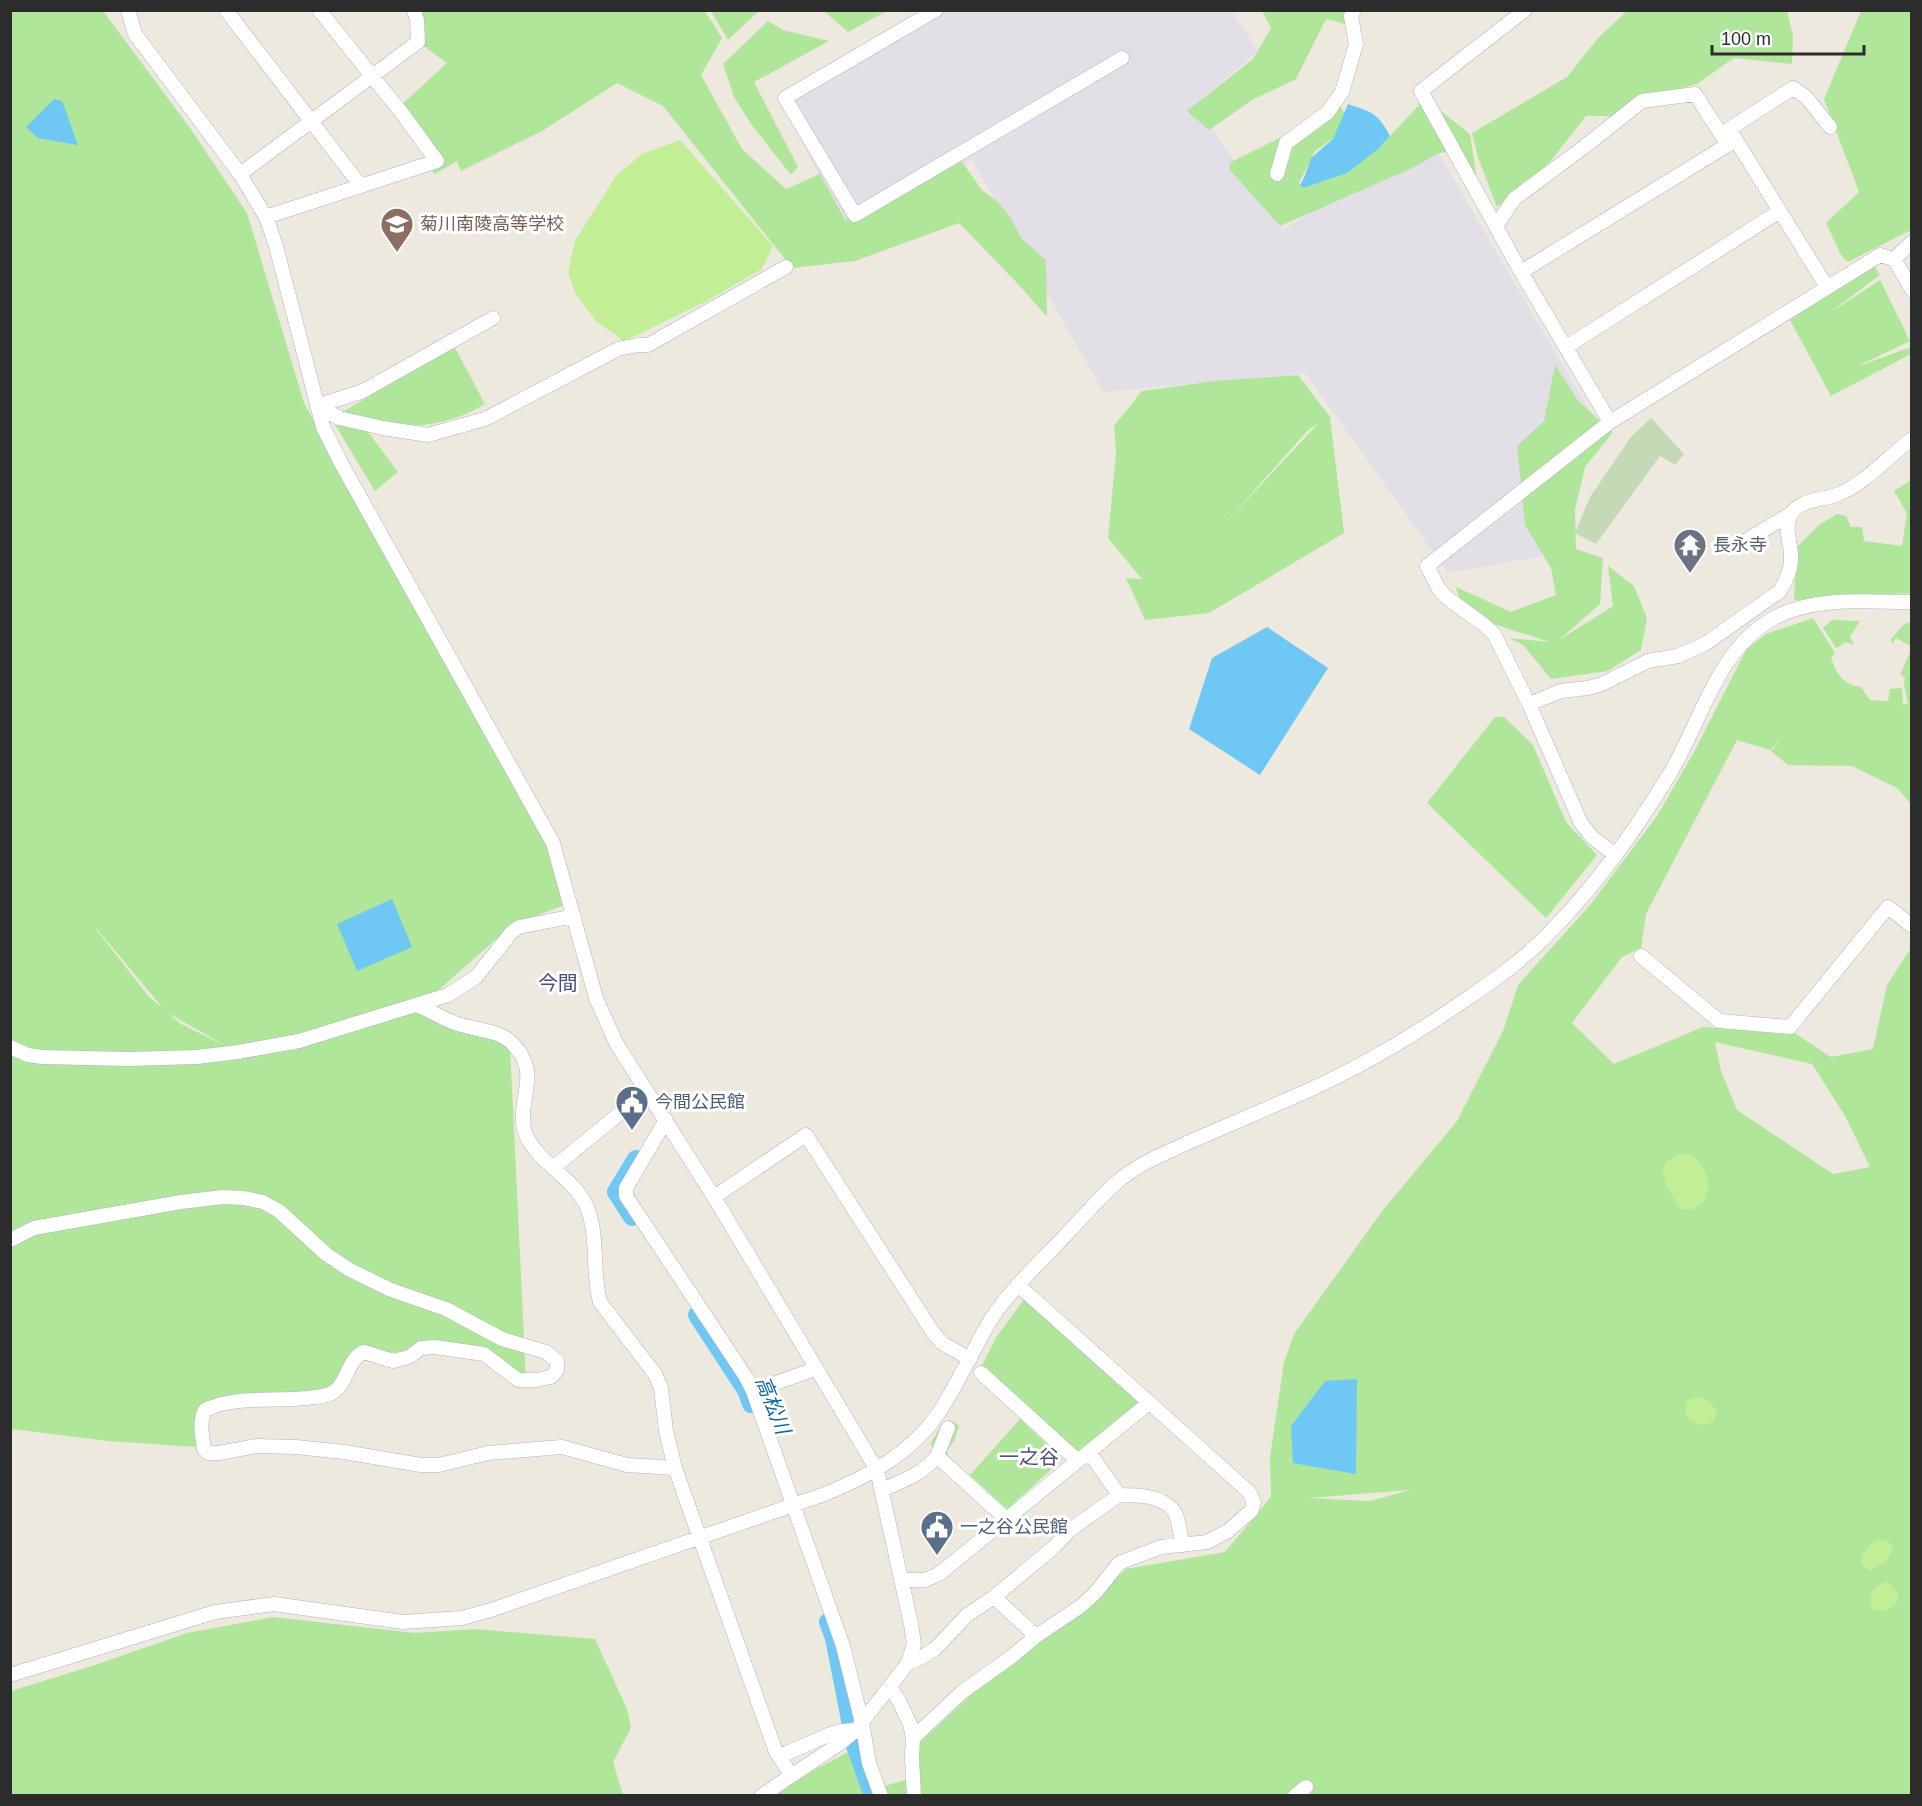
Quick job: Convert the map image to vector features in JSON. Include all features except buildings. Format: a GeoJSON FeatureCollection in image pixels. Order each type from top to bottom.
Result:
{"type":"FeatureCollection","features":[{"type":"Feature","properties":{"kind":"street"},"geometry":{"type":"LineString","coordinates":[[119,10],[240,174],[266,217],[276,246],[323,427],[553,843],[596,998],[605,1021],[646,1092],[714,1197],[877,1470],[914,1644],[908,1663],[859,1727],[839,1744],[761,1796]]}},
{"type":"Feature","properties":{"kind":"street"},"geometry":{"type":"LineString","coordinates":[[128,10],[135,34]]}},
{"type":"Feature","properties":{"kind":"street"},"geometry":{"type":"LineString","coordinates":[[226,10],[360,185]]}},
{"type":"Feature","properties":{"kind":"street"},"geometry":{"type":"LineString","coordinates":[[266,217],[437,161],[319,10]]}},
{"type":"Feature","properties":{"kind":"street"},"geometry":{"type":"LineString","coordinates":[[240,174],[418,42],[414,10]]}},
{"type":"Feature","properties":{"kind":"street"},"geometry":{"type":"LineString","coordinates":[[936,10],[785,98],[855,215],[1122,58]]}},
{"type":"Feature","properties":{"kind":"street"},"geometry":{"type":"LineString","coordinates":[[1277,174],[1287,143],[1328,112],[1342,92],[1356,44],[1351,16],[1354,10]]}},
{"type":"Feature","properties":{"kind":"street"},"geometry":{"type":"LineString","coordinates":[[1525,10],[1421,91],[1521,272],[1610,422]]}},
{"type":"Feature","properties":{"kind":"street"},"geometry":{"type":"LineString","coordinates":[[1732,142],[1729,129],[1793,88],[1806,97],[1830,127]]}},
{"type":"Feature","properties":{"kind":"street"},"geometry":{"type":"LineString","coordinates":[[1496,226],[1514,199],[1641,101],[1695,94],[1780,211],[1827,287]]}},
{"type":"Feature","properties":{"kind":"street"},"geometry":{"type":"LineString","coordinates":[[1521,272],[1732,142]]}},
{"type":"Feature","properties":{"kind":"street"},"geometry":{"type":"LineString","coordinates":[[1566,347],[1780,211]]}},
{"type":"Feature","properties":{"kind":"street"},"geometry":{"type":"LineString","coordinates":[[1894,259],[1911,242]]}},
{"type":"Feature","properties":{"kind":"street"},"geometry":{"type":"LineString","coordinates":[[1614,855],[1592,837],[1581,823],[1529,704],[1494,634],[1447,598],[1439,589],[1427,566],[1610,422],[1880,255],[1894,259],[1911,290]]}},
{"type":"Feature","properties":{"kind":"street"},"geometry":{"type":"LineString","coordinates":[[317,406],[339,418],[428,435],[485,419],[618,349],[648,345],[786,267]]}},
{"type":"Feature","properties":{"kind":"street"},"geometry":{"type":"LineString","coordinates":[[317,406],[363,391],[493,318]]}},
{"type":"Feature","properties":{"kind":"street"},"geometry":{"type":"LineString","coordinates":[[1529,704],[1561,691],[1602,684],[1648,661],[1678,656],[1705,644],[1780,591],[1788,578],[1792,559],[1787,524],[1798,506],[1837,495],[1856,485],[1911,439]]}},
{"type":"Feature","properties":{"kind":"street"},"geometry":{"type":"LineString","coordinates":[[1740,544],[1792,513]]}},
{"type":"Feature","properties":{"kind":"street"},"geometry":{"type":"LineString","coordinates":[[10,1676],[215,1612],[250,1606],[274,1604],[402,1622],[462,1618],[789,1507],[847,1485],[877,1470],[897,1456],[937,1415],[996,1312],[1018,1285],[1118,1180],[1161,1155],[1312,1090],[1395,1047],[1489,984],[1555,928],[1592,885],[1672,771],[1721,673],[1735,651],[1756,630],[1776,617],[1796,609],[1818,605],[1911,602]]}},
{"type":"Feature","properties":{"kind":"street"},"geometry":{"type":"LineString","coordinates":[[1641,956],[1719,1021],[1790,1028],[1888,907],[1911,926]]}},
{"type":"Feature","properties":{"kind":"street"},"geometry":{"type":"LineString","coordinates":[[10,1047],[42,1057],[129,1059],[238,1053],[299,1041],[448,995],[476,977],[511,933],[519,927],[574,916]]}},
{"type":"Feature","properties":{"kind":"street"},"geometry":{"type":"LineString","coordinates":[[417,1005],[454,1023],[500,1035],[518,1050],[525,1062],[528,1079],[523,1123],[526,1136],[534,1148],[574,1187],[591,1216],[594,1231],[596,1289],[600,1302],[656,1374],[661,1388],[666,1431],[675,1468],[698,1538],[776,1752],[791,1775]]}},
{"type":"Feature","properties":{"kind":"street"},"geometry":{"type":"LineString","coordinates":[[554,1167],[646,1092]]}},
{"type":"Feature","properties":{"kind":"street"},"geometry":{"type":"LineString","coordinates":[[666,1120],[626,1188],[626,1196],[753,1391],[789,1507],[843,1646],[868,1763],[881,1796]]}},
{"type":"Feature","properties":{"kind":"street"},"geometry":{"type":"LineString","coordinates":[[714,1197],[806,1135],[932,1331],[942,1343],[970,1359]]}},
{"type":"Feature","properties":{"kind":"street"},"geometry":{"type":"LineString","coordinates":[[10,1240],[34,1228],[181,1202],[223,1197],[263,1202],[279,1211],[326,1254],[350,1270],[391,1290],[446,1309],[502,1340],[546,1352],[556,1361],[557,1370],[551,1377],[518,1380],[484,1354],[435,1347],[421,1348],[409,1357],[393,1361],[364,1352],[357,1356],[340,1387],[328,1395],[279,1400],[231,1401],[205,1410],[201,1417],[204,1449],[208,1453],[257,1446],[296,1447],[344,1452],[421,1465],[439,1465],[488,1453],[562,1447],[627,1465],[675,1468]]}},
{"type":"Feature","properties":{"kind":"street"},"geometry":{"type":"LineString","coordinates":[[913,1738],[962,1692],[1036,1636],[1081,1606],[1096,1592],[1119,1563],[1161,1547],[1207,1542],[1228,1532],[1251,1511],[1254,1502],[1249,1492],[1018,1285]]}},
{"type":"Feature","properties":{"kind":"street"},"geometry":{"type":"LineString","coordinates":[[753,1391],[815,1369]]}},
{"type":"Feature","properties":{"kind":"street"},"geometry":{"type":"LineString","coordinates":[[981,1373],[1078,1461]]}},
{"type":"Feature","properties":{"kind":"street"},"geometry":{"type":"LineString","coordinates":[[902,1580],[925,1580],[939,1574],[1149,1403]]}},
{"type":"Feature","properties":{"kind":"street"},"geometry":{"type":"LineString","coordinates":[[882,1490],[915,1475],[931,1464],[937,1456],[948,1428]]}},
{"type":"Feature","properties":{"kind":"street"},"geometry":{"type":"LineString","coordinates":[[1089,1452],[1119,1495]]}},
{"type":"Feature","properties":{"kind":"street"},"geometry":{"type":"LineString","coordinates":[[937,1456],[1006,1519]]}},
{"type":"Feature","properties":{"kind":"street"},"geometry":{"type":"LineString","coordinates":[[908,1663],[935,1649],[967,1615],[994,1597],[1054,1547],[1070,1530],[1119,1495],[1142,1495],[1164,1502],[1175,1513],[1183,1545]]}},
{"type":"Feature","properties":{"kind":"street"},"geometry":{"type":"LineString","coordinates":[[994,1597],[1036,1636]]}},
{"type":"Feature","properties":{"kind":"street"},"geometry":{"type":"LineString","coordinates":[[890,1687],[910,1724],[913,1738],[914,1796]]}},
{"type":"Feature","properties":{"kind":"street"},"geometry":{"type":"LineString","coordinates":[[776,1752],[785,1754],[828,1735],[859,1727]]}},
{"type":"Feature","properties":{"kind":"street"},"geometry":{"type":"LineString","coordinates":[[1295,1796],[1306,1787]]}},
{"type":"Feature","properties":{"kind":"shaded area"},"geometry":{"type":"Polygon","coordinates":[[[923,11],[1232,11],[1258,51],[1195,105],[1283,230],[1429,137],[1596,422],[1559,553],[1448,573],[1305,373],[1103,392],[972,159],[850,235],[779,97],[923,11]]]}},
{"type":"Feature","properties":{"kind":"green space"},"geometry":{"type":"Polygon","coordinates":[[[887,10],[848,32],[825,12],[819,11],[887,10]]]}},
{"type":"Feature","properties":{"kind":"green space"},"geometry":{"type":"Polygon","coordinates":[[[11,11],[103,11],[190,128],[247,213],[304,403],[553,849],[562,906],[512,925],[434,994],[242,1052],[295,1050],[411,1012],[449,1020],[510,1046],[526,1380],[484,1354],[364,1352],[340,1387],[205,1410],[196,1447],[108,1441],[11,1429],[11,11]],[[97,929],[149,997],[162,1007],[97,929]],[[168,1013],[181,1024],[226,1046],[168,1013]]]}},
{"type":"Feature","properties":{"kind":"green space"},"geometry":{"type":"Polygon","coordinates":[[[412,11],[705,11],[722,38],[701,75],[742,149],[786,189],[820,174],[845,220],[960,159],[982,190],[998,202],[1022,239],[1046,260],[1047,317],[959,223],[855,261],[792,268],[663,106],[617,83],[542,131],[461,171],[457,161],[435,174],[428,166],[435,160],[399,107],[447,63],[418,42],[412,11]]]}},
{"type":"Feature","properties":{"kind":"green space"},"geometry":{"type":"Polygon","coordinates":[[[711,11],[759,11],[728,40],[711,11]]]}},
{"type":"Feature","properties":{"kind":"green space"},"geometry":{"type":"Polygon","coordinates":[[[1262,11],[1351,11],[1345,24],[1326,19],[1296,79],[1252,100],[1209,130],[1187,111],[1253,59],[1271,28],[1262,11]]]}},
{"type":"Feature","properties":{"kind":"green space"},"geometry":{"type":"Polygon","coordinates":[[[1627,11],[1787,11],[1793,36],[1792,64],[1734,58],[1697,84],[1639,99],[1617,116],[1586,116],[1549,163],[1497,207],[1478,158],[1472,133],[1567,77],[1598,38],[1627,11]]]}},
{"type":"Feature","properties":{"kind":"green space"},"geometry":{"type":"Polygon","coordinates":[[[1861,11],[1911,11],[1911,230],[1848,262],[1841,255],[1826,223],[1859,192],[1824,99],[1861,11]]]}},
{"type":"Feature","properties":{"kind":"green space"},"geometry":{"type":"Polygon","coordinates":[[[768,21],[783,30],[829,41],[754,82],[798,167],[791,175],[751,124],[734,97],[723,64],[768,21]]]}},
{"type":"Feature","properties":{"kind":"green space"},"geometry":{"type":"Polygon","coordinates":[[[1338,101],[1346,117],[1347,129],[1315,151],[1299,183],[1303,188],[1378,149],[1420,104],[1448,152],[1439,153],[1412,168],[1280,226],[1229,169],[1231,162],[1322,117],[1338,101]]]}},
{"type":"Feature","properties":{"kind":"green space"},"geometry":{"type":"Polygon","coordinates":[[[1438,109],[1470,134],[1477,180],[1438,109]]]}},
{"type":"Feature","properties":{"kind":"green space"},"geometry":{"type":"Polygon","coordinates":[[[680,140],[773,246],[762,269],[705,302],[624,341],[597,322],[576,295],[568,272],[575,241],[616,176],[642,154],[680,140]]]}},
{"type":"Feature","properties":{"kind":"green space"},"geometry":{"type":"Polygon","coordinates":[[[1874,266],[1880,275],[1828,314],[1880,280],[1910,341],[1856,367],[1911,347],[1911,354],[1831,396],[1790,320],[1874,266]]]}},
{"type":"Feature","properties":{"kind":"green space"},"geometry":{"type":"Polygon","coordinates":[[[454,346],[485,404],[454,418],[425,425],[363,425],[398,472],[375,491],[334,423],[339,418],[339,414],[454,346]]]}},
{"type":"Feature","properties":{"kind":"green space"},"geometry":{"type":"Polygon","coordinates":[[[1555,365],[1579,402],[1613,432],[1585,467],[1575,510],[1576,549],[1603,558],[1600,604],[1559,640],[1613,606],[1608,566],[1634,586],[1647,618],[1641,650],[1608,671],[1551,679],[1523,645],[1509,638],[1550,642],[1493,624],[1459,597],[1456,587],[1511,612],[1556,595],[1551,568],[1525,525],[1517,446],[1544,421],[1555,365]]]}},
{"type":"Feature","properties":{"kind":"green space"},"geometry":{"type":"Polygon","coordinates":[[[1298,375],[1330,417],[1344,533],[1209,613],[1145,620],[1126,578],[1142,579],[1108,538],[1116,453],[1114,426],[1142,391],[1214,381],[1298,375]],[[1319,424],[1309,429],[1228,520],[1319,424]]]}},
{"type":"Feature","properties":{"kind":"green space"},"geometry":{"type":"Polygon","coordinates":[[[1651,418],[1684,454],[1675,465],[1660,456],[1596,544],[1575,533],[1590,497],[1631,437],[1651,418]]]}},
{"type":"Feature","properties":{"kind":"green space"},"geometry":{"type":"Polygon","coordinates":[[[1911,480],[1911,593],[1794,600],[1797,547],[1819,525],[1837,514],[1846,516],[1851,527],[1862,527],[1864,541],[1902,546],[1907,513],[1894,491],[1911,480]]]}},
{"type":"Feature","properties":{"kind":"green space"},"geometry":{"type":"Polygon","coordinates":[[[1813,618],[1835,653],[1831,658],[1845,681],[1861,687],[1870,700],[1888,701],[1890,689],[1902,688],[1903,705],[1908,704],[1905,678],[1900,674],[1911,650],[1911,804],[1897,788],[1852,766],[1788,765],[1771,751],[1783,737],[1770,750],[1737,740],[1646,914],[1641,948],[1622,957],[1572,1023],[1614,1064],[1703,1027],[1793,1032],[1831,1057],[1873,1049],[1887,985],[1911,948],[1911,1795],[920,1795],[916,1746],[972,1694],[1082,1611],[1126,1569],[1225,1552],[1271,1497],[1270,1457],[1284,1362],[1294,1334],[1383,1210],[1457,1121],[1503,1031],[1518,985],[1590,905],[1657,816],[1694,752],[1746,650],[1766,634],[1813,618]],[[1715,1042],[1721,1071],[1737,1110],[1833,1174],[1870,1167],[1845,1116],[1812,1064],[1715,1042]],[[1410,1490],[1308,1498],[1370,1501],[1410,1490]]]}},
{"type":"Feature","properties":{"kind":"green space"},"geometry":{"type":"Polygon","coordinates":[[[1832,620],[1860,621],[1850,637],[1854,645],[1846,642],[1836,648],[1823,628],[1832,620]]]}},
{"type":"Feature","properties":{"kind":"green space"},"geometry":{"type":"Polygon","coordinates":[[[1911,622],[1911,646],[1896,638],[1892,644],[1891,639],[1904,624],[1911,622]]]}},
{"type":"Feature","properties":{"kind":"green space"},"geometry":{"type":"Polygon","coordinates":[[[1495,717],[1504,717],[1533,745],[1566,822],[1597,855],[1546,918],[1427,803],[1495,717]]]}},
{"type":"Feature","properties":{"kind":"green space"},"geometry":{"type":"Polygon","coordinates":[[[1689,1154],[1700,1163],[1708,1182],[1706,1197],[1702,1203],[1689,1210],[1680,1209],[1667,1185],[1663,1170],[1671,1158],[1689,1154]]]}},
{"type":"Feature","properties":{"kind":"green space"},"geometry":{"type":"Polygon","coordinates":[[[1026,1297],[1140,1401],[1076,1454],[981,1367],[997,1336],[1026,1297]]]}},
{"type":"Feature","properties":{"kind":"green space"},"geometry":{"type":"Polygon","coordinates":[[[1701,1397],[1710,1402],[1717,1411],[1714,1421],[1703,1425],[1696,1424],[1686,1416],[1686,1403],[1691,1398],[1701,1397]]]}},
{"type":"Feature","properties":{"kind":"green space"},"geometry":{"type":"Polygon","coordinates":[[[1020,1419],[1063,1459],[1007,1509],[970,1475],[1020,1419]]]}},
{"type":"Feature","properties":{"kind":"green space"},"geometry":{"type":"Polygon","coordinates":[[[949,1420],[959,1426],[955,1439],[947,1451],[962,1469],[959,1473],[930,1444],[941,1426],[949,1420]]]}},
{"type":"Feature","properties":{"kind":"green space"},"geometry":{"type":"Polygon","coordinates":[[[1876,1540],[1889,1541],[1893,1550],[1886,1561],[1870,1571],[1861,1564],[1861,1560],[1866,1550],[1876,1540]]]}},
{"type":"Feature","properties":{"kind":"green space"},"geometry":{"type":"Polygon","coordinates":[[[1887,1582],[1893,1586],[1898,1595],[1896,1604],[1889,1610],[1872,1609],[1872,1591],[1887,1582]]]}},
{"type":"Feature","properties":{"kind":"green space"},"geometry":{"type":"Polygon","coordinates":[[[273,1617],[415,1633],[475,1629],[595,1639],[627,1709],[631,1728],[613,1762],[623,1795],[11,1795],[11,1691],[187,1633],[273,1617]]]}},
{"type":"Feature","properties":{"kind":"green space"},"geometry":{"type":"Polygon","coordinates":[[[850,1751],[866,1795],[769,1796],[777,1790],[850,1751]]]}},
{"type":"Feature","properties":{"kind":"green space"},"geometry":{"type":"Polygon","coordinates":[[[909,1779],[910,1795],[885,1795],[881,1787],[909,1779]]]}},
{"type":"Feature","properties":{"kind":"water"},"geometry":{"type":"Polygon","coordinates":[[[54,99],[62,101],[78,145],[38,138],[26,127],[54,99]]]}},
{"type":"Feature","properties":{"kind":"water"},"geometry":{"type":"Polygon","coordinates":[[[1348,104],[1374,114],[1390,136],[1378,149],[1347,173],[1303,188],[1300,185],[1311,158],[1333,139],[1348,104]]]}},
{"type":"Feature","properties":{"kind":"water"},"geometry":{"type":"Polygon","coordinates":[[[1267,627],[1328,668],[1260,775],[1189,729],[1212,658],[1267,627]]]}},
{"type":"Feature","properties":{"kind":"water"},"geometry":{"type":"Polygon","coordinates":[[[392,899],[412,947],[357,971],[337,924],[392,899]]]}},
{"type":"Feature","properties":{"kind":"water"},"geometry":{"type":"Polygon","coordinates":[[[1357,1379],[1356,1474],[1293,1463],[1291,1426],[1325,1381],[1357,1379]]]}},
{"type":"Feature","properties":{"kind":"waterway","name":"高松川"},"geometry":{"type":"LineString","coordinates":[[632,1217],[616,1192],[636,1159]]}},
{"type":"Feature","properties":{"kind":"waterway","name":"高松川"},"geometry":{"type":"LineString","coordinates":[[697,1315],[746,1390],[751,1404]]}},
{"type":"Feature","properties":{"kind":"waterway","name":"高松川"},"geometry":{"type":"LineString","coordinates":[[828,1622],[834,1638],[851,1725]]}},
{"type":"Feature","properties":{"kind":"waterway","name":"高松川"},"geometry":{"type":"LineString","coordinates":[[854,1743],[873,1796]]}},
{"type":"Feature","properties":{"kind":"place","name":"菊川南陵高等学校"},"geometry":{"type":"Point","coordinates":[397,253]}},
{"type":"Feature","properties":{"kind":"place","name":"長永寺"},"geometry":{"type":"Point","coordinates":[1690,574]}},
{"type":"Feature","properties":{"kind":"place","name":"今間公民館"},"geometry":{"type":"Point","coordinates":[632,1131]}},
{"type":"Feature","properties":{"kind":"place","name":"一之谷公民館"},"geometry":{"type":"Point","coordinates":[937,1556]}},
{"type":"Feature","properties":{"kind":"district","name":"今間"},"geometry":{"type":"Point","coordinates":[558,983]}},
{"type":"Feature","properties":{"kind":"district","name":"一之谷"},"geometry":{"type":"Point","coordinates":[1029,1457]}}]}
